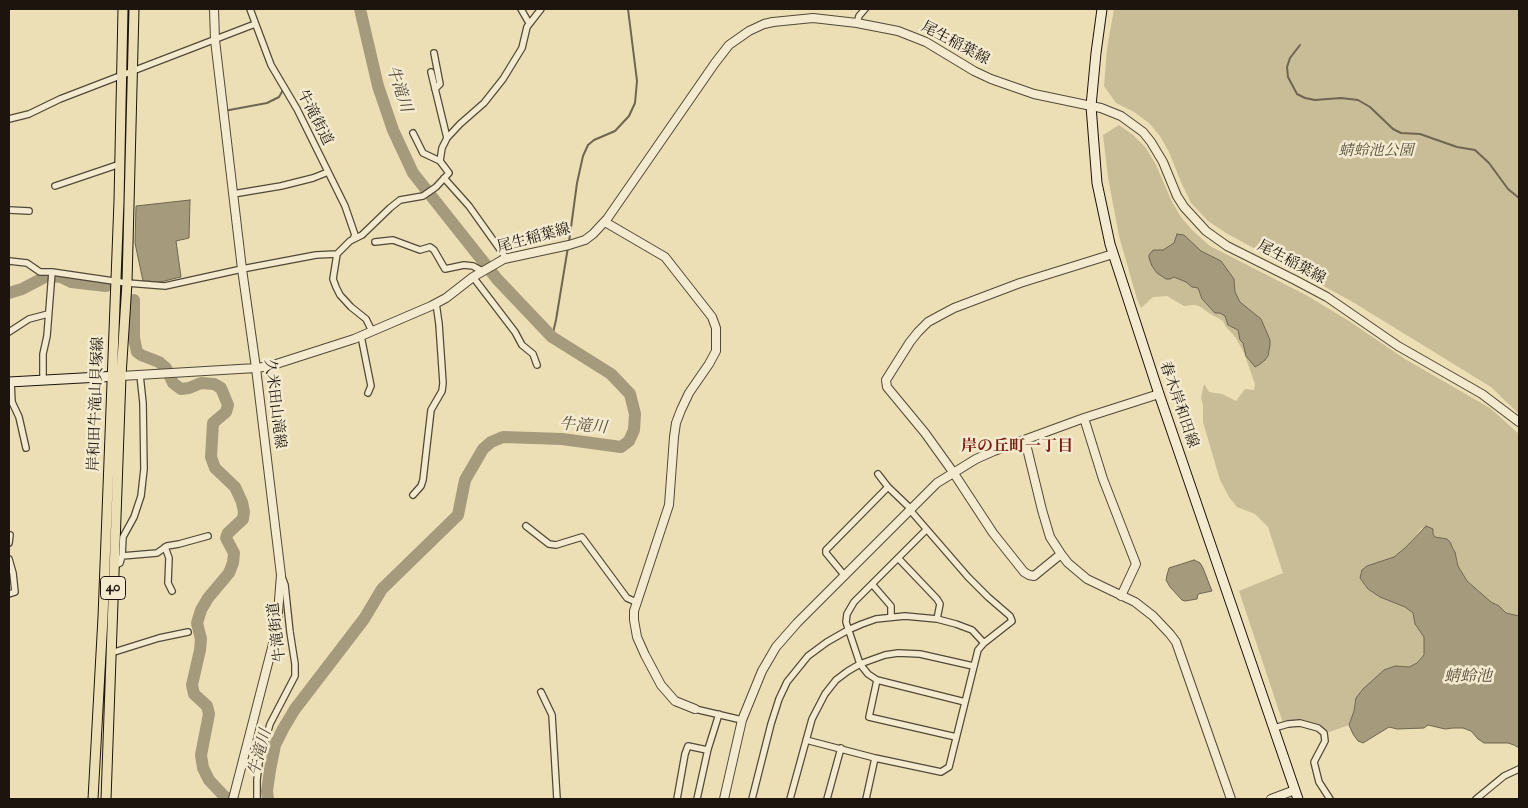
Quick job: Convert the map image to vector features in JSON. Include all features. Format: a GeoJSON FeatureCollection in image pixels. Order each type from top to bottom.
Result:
{"type":"FeatureCollection","features":[{"type":"Feature","properties":{"kind":"main road","name":"岸和田牛滝山貝塚線"},"geometry":{"type":"LineString","coordinates":[[106,799],[114,566],[117,376],[116,282],[123,74],[123,9]]}},
{"type":"Feature","properties":{"kind":"main road","name":"岸和田牛滝山貝塚線"},"geometry":{"type":"LineString","coordinates":[[93,799],[117,376],[127,283],[134,9]]}},
{"type":"Feature","properties":{"kind":"main road","name":"春木岸和田線"},"geometry":{"type":"LineString","coordinates":[[1102,9],[1091,106],[1097,183],[1113,254],[1298,799]]}},
{"type":"Feature","properties":{"kind":"main road"},"geometry":{"type":"LineString","coordinates":[[10,382],[117,376]]}},
{"type":"Feature","properties":{"kind":"street","name":"久米田山滝線"},"geometry":{"type":"LineString","coordinates":[[214,9],[215,40],[233,194],[281,575],[274,640],[233,797]]}},
{"type":"Feature","properties":{"kind":"street","name":"牛滝街道"},"geometry":{"type":"LineString","coordinates":[[250,9],[271,64],[297,109],[345,206],[355,235],[353,239]]}},
{"type":"Feature","properties":{"kind":"street"},"geometry":{"type":"LineString","coordinates":[[521,9],[529,23]]}},
{"type":"Feature","properties":{"kind":"street"},"geometry":{"type":"LineString","coordinates":[[440,161],[442,148],[447,138],[484,103],[498,86],[522,48],[529,23],[541,9]]}},
{"type":"Feature","properties":{"kind":"street"},"geometry":{"type":"LineString","coordinates":[[857,22],[865,9]]}},
{"type":"Feature","properties":{"kind":"street","name":"尾生稲葉線"},"geometry":{"type":"LineString","coordinates":[[117,376],[256,368],[329,347],[361,336],[446,298],[482,271],[505,259],[584,240],[605,222],[729,45],[757,27],[773,22],[813,18],[857,22],[887,28],[926,42],[974,71],[1006,85],[1034,94],[1091,106],[1121,116],[1143,132],[1158,153],[1177,196],[1199,226],[1216,239],[1326,297],[1398,346],[1482,394],[1519,422]]}},
{"type":"Feature","properties":{"kind":"street"},"geometry":{"type":"LineString","coordinates":[[9,119],[29,114],[60,99],[255,24]]}},
{"type":"Feature","properties":{"kind":"street"},"geometry":{"type":"LineString","coordinates":[[434,53],[440,84],[435,89]]}},
{"type":"Feature","properties":{"kind":"street"},"geometry":{"type":"LineString","coordinates":[[431,72],[447,138]]}},
{"type":"Feature","properties":{"kind":"street"},"geometry":{"type":"LineString","coordinates":[[372,331],[366,319],[340,295],[336,287],[333,279],[337,254],[353,239],[362,235],[400,200],[423,196],[436,187],[449,173],[440,161],[423,153],[412,133]]}},
{"type":"Feature","properties":{"kind":"street"},"geometry":{"type":"LineString","coordinates":[[55,186],[120,164]]}},
{"type":"Feature","properties":{"kind":"street"},"geometry":{"type":"LineString","coordinates":[[233,194],[289,184],[328,172]]}},
{"type":"Feature","properties":{"kind":"street"},"geometry":{"type":"LineString","coordinates":[[444,178],[469,206],[505,259]]}},
{"type":"Feature","properties":{"kind":"street"},"geometry":{"type":"LineString","coordinates":[[9,210],[29,211]]}},
{"type":"Feature","properties":{"kind":"street"},"geometry":{"type":"LineString","coordinates":[[605,222],[665,257],[712,317],[716,328],[716,351],[689,393],[676,423],[669,505],[636,602],[634,620],[637,637],[660,685],[675,701],[695,709],[742,720]]}},
{"type":"Feature","properties":{"kind":"street"},"geometry":{"type":"LineString","coordinates":[[375,242],[393,240],[420,250],[430,247],[434,250],[445,269],[464,265],[473,266],[482,271]]}},
{"type":"Feature","properties":{"kind":"street"},"geometry":{"type":"LineString","coordinates":[[9,261],[27,262],[40,272],[165,286],[316,255],[337,254]]}},
{"type":"Feature","properties":{"kind":"street"},"geometry":{"type":"LineString","coordinates":[[1061,554],[1034,576],[1029,575],[993,533],[925,433],[887,387],[886,380],[910,342],[928,322],[954,308],[1020,283],[1113,254]]}},
{"type":"Feature","properties":{"kind":"street"},"geometry":{"type":"LineString","coordinates":[[43,380],[43,354],[47,336],[52,272]]}},
{"type":"Feature","properties":{"kind":"street"},"geometry":{"type":"LineString","coordinates":[[473,277],[522,345],[533,354],[537,365]]}},
{"type":"Feature","properties":{"kind":"street"},"geometry":{"type":"LineString","coordinates":[[413,495],[421,486],[423,480],[431,410],[442,391],[443,383],[436,303]]}},
{"type":"Feature","properties":{"kind":"street"},"geometry":{"type":"LineString","coordinates":[[9,332],[29,319],[48,314]]}},
{"type":"Feature","properties":{"kind":"street"},"geometry":{"type":"LineString","coordinates":[[361,336],[371,386],[368,393]]}},
{"type":"Feature","properties":{"kind":"street"},"geometry":{"type":"LineString","coordinates":[[114,566],[120,563],[123,537],[136,510],[144,469],[143,403],[140,375]]}},
{"type":"Feature","properties":{"kind":"street"},"geometry":{"type":"LineString","coordinates":[[10,382],[12,402],[19,417],[26,448]]}},
{"type":"Feature","properties":{"kind":"street"},"geometry":{"type":"LineString","coordinates":[[724,799],[742,720],[762,671],[776,648],[797,623],[910,509],[938,483],[976,458],[1084,418],[1159,394]]}},
{"type":"Feature","properties":{"kind":"street"},"geometry":{"type":"LineString","coordinates":[[1084,418],[1103,479],[1136,564],[1121,596]]}},
{"type":"Feature","properties":{"kind":"street"},"geometry":{"type":"LineString","coordinates":[[1024,440],[1050,537],[1061,554],[1068,563],[1087,579],[1134,602],[1153,616],[1176,642],[1231,799]]}},
{"type":"Feature","properties":{"kind":"street"},"geometry":{"type":"LineString","coordinates":[[806,740],[875,758],[941,772],[949,767],[978,650],[1012,621],[1010,616],[988,597],[926,530],[910,509],[878,474]]}},
{"type":"Feature","properties":{"kind":"street"},"geometry":{"type":"LineString","coordinates":[[845,576],[826,553],[826,550],[888,487]]}},
{"type":"Feature","properties":{"kind":"street"},"geometry":{"type":"LineString","coordinates":[[526,526],[549,544],[556,545],[582,537],[627,598],[636,602]]}},
{"type":"Feature","properties":{"kind":"street"},"geometry":{"type":"LineString","coordinates":[[926,530],[854,602],[847,614],[846,622],[860,664],[868,674],[877,680],[965,702]]}},
{"type":"Feature","properties":{"kind":"street"},"geometry":{"type":"LineString","coordinates":[[9,543],[10,535]]}},
{"type":"Feature","properties":{"kind":"street"},"geometry":{"type":"LineString","coordinates":[[122,556],[157,553],[165,547],[208,536]]}},
{"type":"Feature","properties":{"kind":"street"},"geometry":{"type":"LineString","coordinates":[[165,547],[169,558],[168,583],[172,591]]}},
{"type":"Feature","properties":{"kind":"street"},"geometry":{"type":"LineString","coordinates":[[898,558],[938,599],[940,604],[937,619]]}},
{"type":"Feature","properties":{"kind":"street"},"geometry":{"type":"LineString","coordinates":[[9,559],[15,592],[9,594]]}},
{"type":"Feature","properties":{"kind":"street","name":"牛滝街道"},"geometry":{"type":"LineString","coordinates":[[257,799],[259,763],[270,724],[295,676],[286,586],[281,575]]}},
{"type":"Feature","properties":{"kind":"street"},"geometry":{"type":"LineString","coordinates":[[872,584],[891,606],[891,617]]}},
{"type":"Feature","properties":{"kind":"street"},"geometry":{"type":"LineString","coordinates":[[278,612],[288,614]]}},
{"type":"Feature","properties":{"kind":"street"},"geometry":{"type":"LineString","coordinates":[[752,799],[771,724],[787,682],[808,656],[827,642],[848,630],[876,619],[905,616],[937,619],[972,630],[984,643]]}},
{"type":"Feature","properties":{"kind":"street"},"geometry":{"type":"LineString","coordinates":[[111,653],[159,638],[188,632]]}},
{"type":"Feature","properties":{"kind":"street"},"geometry":{"type":"LineString","coordinates":[[790,799],[812,719],[825,694],[836,680],[860,664],[885,655],[898,653],[920,654],[973,666]]}},
{"type":"Feature","properties":{"kind":"street"},"geometry":{"type":"LineString","coordinates":[[877,680],[869,717],[956,737]]}},
{"type":"Feature","properties":{"kind":"street"},"geometry":{"type":"LineString","coordinates":[[541,692],[552,716],[556,799]]}},
{"type":"Feature","properties":{"kind":"street"},"geometry":{"type":"LineString","coordinates":[[697,799],[707,750],[719,714]]}},
{"type":"Feature","properties":{"kind":"street"},"geometry":{"type":"LineString","coordinates":[[1274,728],[1300,723],[1318,728],[1324,732],[1325,741],[1314,762],[1319,782],[1330,799]]}},
{"type":"Feature","properties":{"kind":"street"},"geometry":{"type":"LineString","coordinates":[[677,799],[688,746],[707,750]]}},
{"type":"Feature","properties":{"kind":"street"},"geometry":{"type":"LineString","coordinates":[[827,799],[841,748]]}},
{"type":"Feature","properties":{"kind":"street"},"geometry":{"type":"LineString","coordinates":[[866,799],[875,758]]}},
{"type":"Feature","properties":{"kind":"street"},"geometry":{"type":"LineString","coordinates":[[1476,799],[1504,776],[1519,769]]}},
{"type":"Feature","properties":{"kind":"street"},"geometry":{"type":"LineString","coordinates":[[1271,799],[1295,790]]}},
{"type":"Feature","properties":{"kind":"green space","name":"蜻蛉池公園"},"geometry":{"type":"Polygon","coordinates":[[[1114,9],[1519,9],[1519,414],[1491,387],[1351,301],[1226,233],[1208,221],[1191,203],[1160,136],[1149,123],[1134,112],[1116,103],[1104,86],[1107,49],[1114,9]]]}},
{"type":"Feature","properties":{"kind":"green space"},"geometry":{"type":"Polygon","coordinates":[[[1119,125],[1146,148],[1181,217],[1210,246],[1306,295],[1349,321],[1405,359],[1490,408],[1519,434],[1519,616],[1506,613],[1467,581],[1458,566],[1450,542],[1447,539],[1435,537],[1422,528],[1405,548],[1394,557],[1367,566],[1364,584],[1380,597],[1396,602],[1413,613],[1415,624],[1424,637],[1424,655],[1417,663],[1408,667],[1395,666],[1364,689],[1356,698],[1349,725],[1329,732],[1306,721],[1293,720],[1283,723],[1239,591],[1283,573],[1268,527],[1255,514],[1237,507],[1220,480],[1203,422],[1201,398],[1204,384],[1209,392],[1222,394],[1236,401],[1245,389],[1254,390],[1255,384],[1244,353],[1236,338],[1223,321],[1199,306],[1184,306],[1167,296],[1153,297],[1141,308],[1119,236],[1108,177],[1103,135],[1119,125]]]}},
{"type":"Feature","properties":{"kind":"water"},"geometry":{"type":"Polygon","coordinates":[[[190,200],[189,238],[176,241],[181,277],[160,282],[143,281],[135,243],[136,206],[190,200]]]}},
{"type":"Feature","properties":{"kind":"water"},"geometry":{"type":"Polygon","coordinates":[[[1177,234],[1184,235],[1201,251],[1221,261],[1234,279],[1235,292],[1240,302],[1261,319],[1270,340],[1270,345],[1268,356],[1260,364],[1255,367],[1246,356],[1238,330],[1228,325],[1225,316],[1215,313],[1202,299],[1198,288],[1192,287],[1174,277],[1166,279],[1157,273],[1152,266],[1149,255],[1153,250],[1163,250],[1174,243],[1177,234]]]}},
{"type":"Feature","properties":{"kind":"water","name":"蜻蛉池"},"geometry":{"type":"Polygon","coordinates":[[[1426,526],[1433,529],[1435,537],[1447,539],[1450,542],[1455,552],[1458,566],[1467,581],[1506,613],[1519,616],[1519,748],[1508,743],[1484,743],[1471,731],[1463,728],[1445,729],[1428,725],[1424,728],[1397,729],[1389,727],[1363,743],[1358,741],[1349,725],[1356,698],[1363,689],[1384,670],[1395,666],[1409,667],[1417,663],[1424,655],[1424,637],[1415,624],[1413,613],[1405,607],[1380,597],[1368,589],[1360,578],[1362,570],[1367,566],[1394,557],[1426,526]]]}},
{"type":"Feature","properties":{"kind":"water"},"geometry":{"type":"Polygon","coordinates":[[[1194,560],[1200,563],[1203,568],[1212,591],[1198,594],[1197,599],[1185,601],[1170,587],[1166,580],[1167,575],[1169,568],[1194,560]]]}},
{"type":"Feature","properties":{"kind":"waterway","name":"牛滝川"},"geometry":{"type":"LineString","coordinates":[[268,799],[267,791],[275,745],[295,709],[364,619],[382,589],[458,515],[465,480],[483,449],[491,442],[503,437],[562,439],[621,447],[629,441],[634,430],[635,414],[630,394],[611,374],[552,337],[497,279],[413,173],[393,130],[378,86],[360,9]]}},
{"type":"Feature","properties":{"kind":"waterway"},"geometry":{"type":"LineString","coordinates":[[569,242],[577,183],[583,156],[588,145],[594,140],[615,131],[629,116],[635,103],[637,81],[628,9]]}},
{"type":"Feature","properties":{"kind":"waterway"},"geometry":{"type":"LineString","coordinates":[[1300,45],[1290,58],[1287,67],[1288,77],[1297,94],[1315,100],[1341,98],[1358,100],[1370,107],[1393,129],[1401,133],[1420,134],[1457,147],[1475,150],[1489,163],[1508,189],[1519,198]]}},
{"type":"Feature","properties":{"kind":"waterway"},"geometry":{"type":"LineString","coordinates":[[224,111],[267,103],[279,97],[283,90]]}},
{"type":"Feature","properties":{"kind":"waterway"},"geometry":{"type":"LineString","coordinates":[[552,337],[568,247]]}},
{"type":"Feature","properties":{"kind":"waterway"},"geometry":{"type":"LineString","coordinates":[[9,293],[22,289],[45,277],[52,276],[61,277],[71,282],[106,286]]}},
{"type":"Feature","properties":{"kind":"waterway"},"geometry":{"type":"LineString","coordinates":[[134,300],[134,338],[137,352],[159,362],[166,368],[173,383],[181,389],[201,383],[214,384],[221,388],[228,405],[226,412],[213,423],[211,457],[215,468],[235,487],[242,502],[244,512],[243,519],[228,533],[226,538],[234,553],[229,573],[208,598],[201,610],[197,623],[201,639],[192,685],[194,694],[207,706],[209,714],[201,755],[203,768],[209,780],[224,796],[230,799]]}},
{"type":"Feature","properties":{"kind":"district","name":"岸の丘町一丁目"},"geometry":{"type":"Point","coordinates":[1017,448]}}]}
